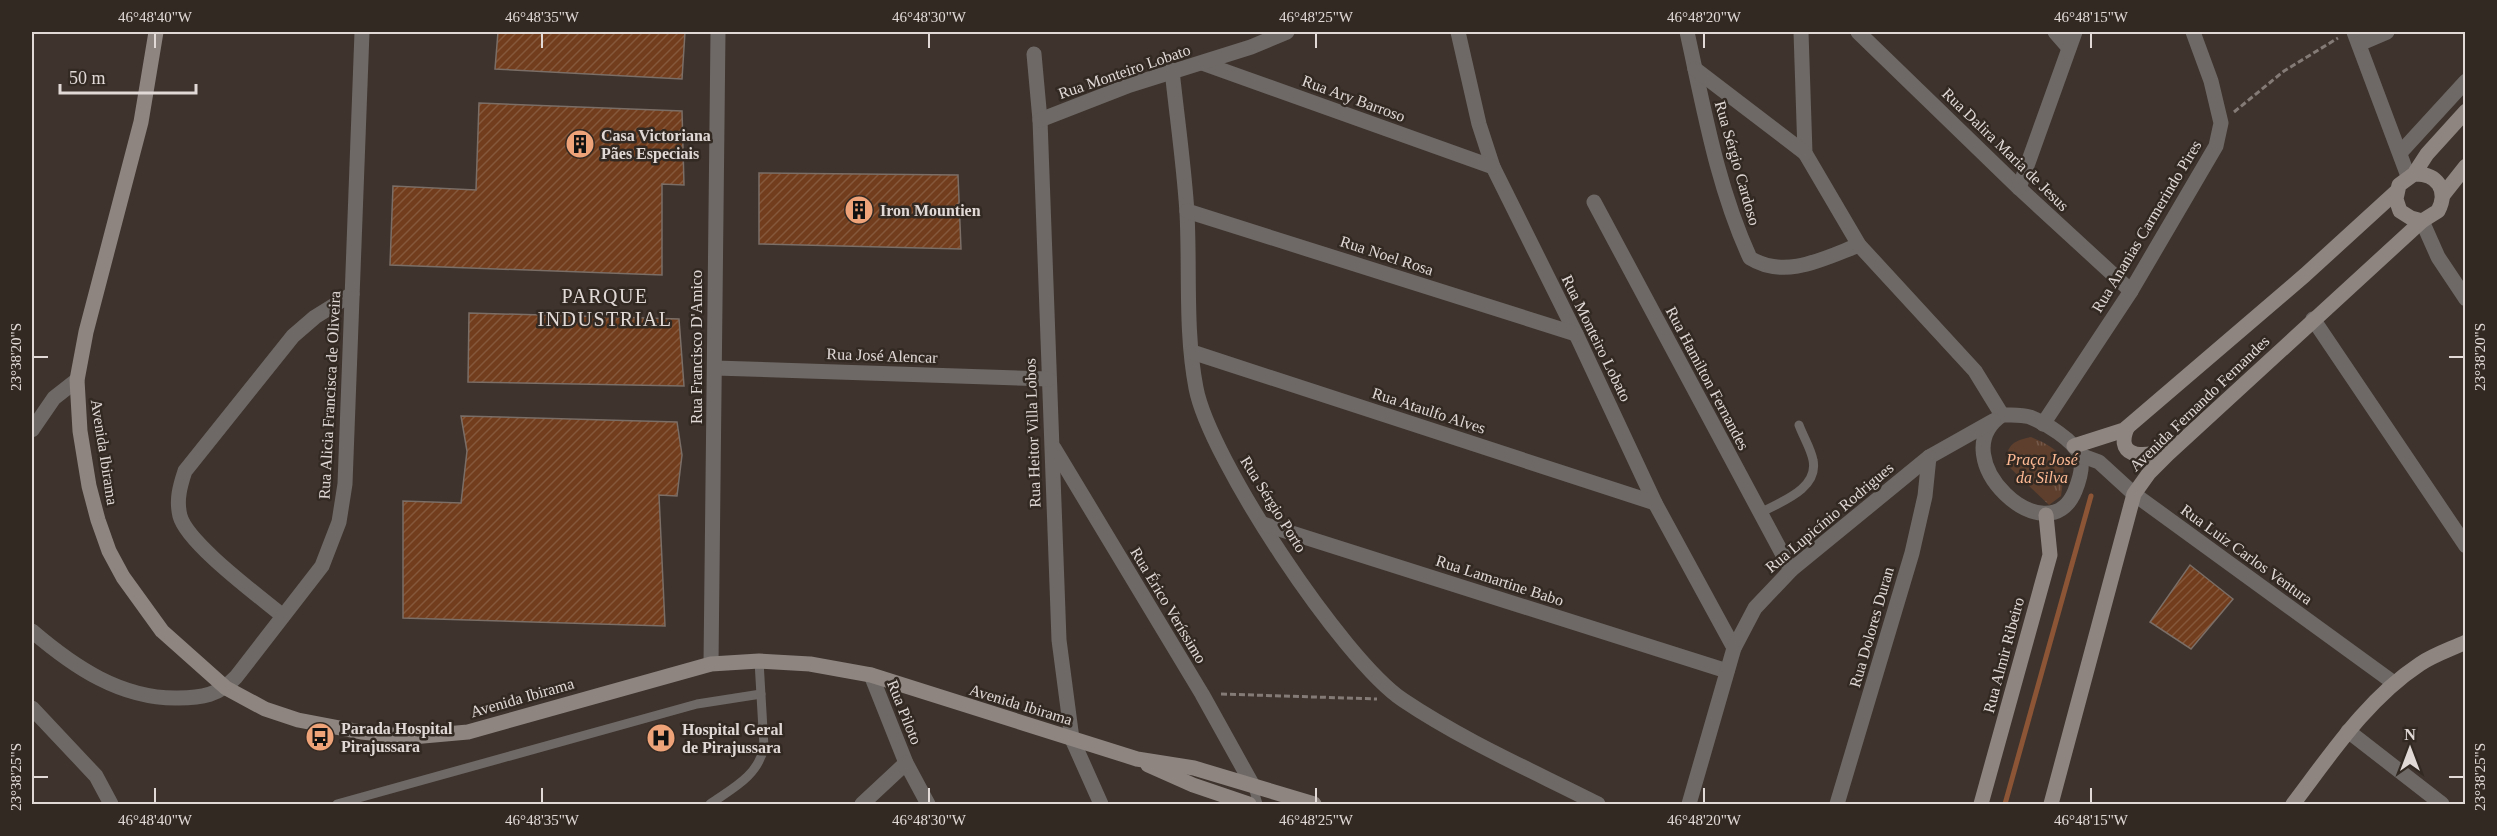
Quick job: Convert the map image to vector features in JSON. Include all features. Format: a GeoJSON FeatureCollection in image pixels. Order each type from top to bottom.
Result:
{"type":"FeatureCollection","features":[{"type":"Feature","properties":{"kind":"main road","name":"Avenida Ibirama"},"geometry":{"type":"LineString","coordinates":[[156,32],[141,122],[86,332],[77,380],[80,432],[89,486],[109,551],[136,597],[162,631],[226,688],[265,709],[298,720],[361,732],[412,737],[468,732],[711,664],[759,661],[810,664],[871,675],[1137,759],[1194,768],[1314,804]]}},
{"type":"Feature","properties":{"kind":"main road"},"geometry":{"type":"LineString","coordinates":[[2466,111],[2397,191],[2396,199],[2400,210],[2411,218],[2422,221],[2438,211],[2443,195],[2466,166]]}},
{"type":"Feature","properties":{"kind":"main road"},"geometry":{"type":"LineString","coordinates":[[2411,175],[2424,173],[2433,178],[2440,185],[2443,195]]}},
{"type":"Feature","properties":{"kind":"main road","name":"Avenida Fernando Fernandes"},"geometry":{"type":"LineString","coordinates":[[2077,451],[2127,428],[2305,275],[2397,191]]}},
{"type":"Feature","properties":{"kind":"main road","name":"Avenida Fernando Fernandes"},"geometry":{"type":"LineString","coordinates":[[2051,804],[2129,490],[2313,320],[2396,248],[2422,221]]}},
{"type":"Feature","properties":{"kind":"main road"},"geometry":{"type":"LineString","coordinates":[[2127,428],[2123,442],[2127,449],[2138,455],[2153,455],[2185,438]]}},
{"type":"Feature","properties":{"kind":"main road","name":"Rua Almir Ribeiro"},"geometry":{"type":"LineString","coordinates":[[1981,804],[2050,555],[2046,515]]}},
{"type":"Feature","properties":{"kind":"main road"},"geometry":{"type":"LineString","coordinates":[[2293,804],[2348,731],[2394,683],[2422,662],[2466,642]]}},
{"type":"Feature","properties":{"kind":"main road","name":"Avenida Ibirama"},"geometry":{"type":"LineString","coordinates":[[1137,759],[1165,774],[1249,804]]}},
{"type":"Feature","properties":{"kind":"street","name":"Rua Alicia Francisca de Oliveira"},"geometry":{"type":"LineString","coordinates":[[226,688],[322,566],[339,522],[345,484],[362,32]]}},
{"type":"Feature","properties":{"kind":"street","name":"Rua Francisco D'Amico"},"geometry":{"type":"LineString","coordinates":[[711,664],[718,32]]}},
{"type":"Feature","properties":{"kind":"street","name":"Rua Monteiro Lobato"},"geometry":{"type":"LineString","coordinates":[[1040,120],[1172,70],[1251,47],[1287,32]]}},
{"type":"Feature","properties":{"kind":"street","name":"Rua Monteiro Lobato"},"geometry":{"type":"LineString","coordinates":[[1458,32],[1477,116],[1493,167],[1576,334],[1655,503],[1734,648]]}},
{"type":"Feature","properties":{"kind":"street","name":"Rua Sérgio Cardoso"},"geometry":{"type":"LineString","coordinates":[[1687,32],[1702,111],[1724,195],[1750,258],[1774,269],[1788,268],[1859,245]]}},
{"type":"Feature","properties":{"kind":"street"},"geometry":{"type":"LineString","coordinates":[[1801,32],[1805,153],[1859,245],[1975,371],[1998,418]]}},
{"type":"Feature","properties":{"kind":"street","name":"Rua Dalira Maria de Jesus"},"geometry":{"type":"LineString","coordinates":[[1857,32],[2019,188],[2131,291]]}},
{"type":"Feature","properties":{"kind":"street"},"geometry":{"type":"LineString","coordinates":[[2055,32],[2069,48]]}},
{"type":"Feature","properties":{"kind":"street"},"geometry":{"type":"LineString","coordinates":[[2019,188],[2075,32]]}},
{"type":"Feature","properties":{"kind":"street","name":"Rua Ananias Carmerindo Pires"},"geometry":{"type":"LineString","coordinates":[[2043,424],[2131,291],[2216,146],[2221,123],[2211,81],[2193,32]]}},
{"type":"Feature","properties":{"kind":"street"},"geometry":{"type":"LineString","coordinates":[[2387,32],[2351,38],[2411,175]]}},
{"type":"Feature","properties":{"kind":"street","name":"Rua Heitor Villa Lobos"},"geometry":{"type":"LineString","coordinates":[[1034,54],[1040,120],[1059,640],[1072,739],[1101,804]]}},
{"type":"Feature","properties":{"kind":"street","name":"Rua Ary Barroso"},"geometry":{"type":"LineString","coordinates":[[1202,63],[1493,167]]}},
{"type":"Feature","properties":{"kind":"street","name":"Rua Sérgio Cardoso"},"geometry":{"type":"LineString","coordinates":[[1695,69],[1805,153]]}},
{"type":"Feature","properties":{"kind":"street","name":"Rua Sérgio Porto"},"geometry":{"type":"LineString","coordinates":[[1172,70],[1187,211],[1192,352],[1196,388],[1208,429],[1263,524],[1344,643],[1382,684],[1402,700],[1452,730],[1598,804]]}},
{"type":"Feature","properties":{"kind":"street"},"geometry":{"type":"LineString","coordinates":[[2400,153],[2466,81]]}},
{"type":"Feature","properties":{"kind":"street","name":"Rua Hamilton Fernandes"},"geometry":{"type":"LineString","coordinates":[[1594,202],[1791,570]]}},
{"type":"Feature","properties":{"kind":"street","name":"Rua Noel Rosa"},"geometry":{"type":"LineString","coordinates":[[1187,211],[1576,334]]}},
{"type":"Feature","properties":{"kind":"street"},"geometry":{"type":"LineString","coordinates":[[2422,221],[2438,256],[2466,299]]}},
{"type":"Feature","properties":{"kind":"street"},"geometry":{"type":"LineString","coordinates":[[283,616],[193,538],[180,519],[179,488],[185,471],[293,336],[315,317],[352,294]]}},
{"type":"Feature","properties":{"kind":"street"},"geometry":{"type":"LineString","coordinates":[[2313,320],[2466,546]]}},
{"type":"Feature","properties":{"kind":"street","name":"Rua Ataulfo Alves"},"geometry":{"type":"LineString","coordinates":[[1192,352],[1655,503]]}},
{"type":"Feature","properties":{"kind":"street","name":"Rua José Alencar"},"geometry":{"type":"LineString","coordinates":[[715,368],[1048,378]]}},
{"type":"Feature","properties":{"kind":"street"},"geometry":{"type":"LineString","coordinates":[[32,430],[54,398],[77,380]]}},
{"type":"Feature","properties":{"kind":"street"},"geometry":{"type":"LineString","coordinates":[[1953,444],[1969,448],[1983,461],[1989,473],[2014,501],[2034,513],[2046,515],[2066,507],[2073,496],[2082,469],[2077,451],[2029,416],[1998,418]]}},
{"type":"Feature","properties":{"kind":"street"},"geometry":{"type":"LineString","coordinates":[[1983,461],[1985,438],[1998,418]]}},
{"type":"Feature","properties":{"kind":"street","name":"Rua Lupicínio Rodrigues"},"geometry":{"type":"LineString","coordinates":[[1689,804],[1734,648],[1755,608],[1791,570],[1929,457],[1998,418]]}},
{"type":"Feature","properties":{"kind":"street","name":"Rua Érico Veríssimo"},"geometry":{"type":"LineString","coordinates":[[1053,446],[1202,694],[1252,784]]}},
{"type":"Feature","properties":{"kind":"street","name":"Rua Luiz Carlos Ventura"},"geometry":{"type":"LineString","coordinates":[[2077,451],[2099,462],[2129,490],[2394,683]]}},
{"type":"Feature","properties":{"kind":"street","name":"Rua Dolores Duran"},"geometry":{"type":"LineString","coordinates":[[1837,804],[1912,553],[1925,496],[1929,457]]}},
{"type":"Feature","properties":{"kind":"street","name":"Rua Lamartine Babo"},"geometry":{"type":"LineString","coordinates":[[1263,524],[1727,671]]}},
{"type":"Feature","properties":{"kind":"street"},"geometry":{"type":"LineString","coordinates":[[32,631],[93,675],[124,691],[159,698],[196,698],[226,688]]}},
{"type":"Feature","properties":{"kind":"street","name":"Rua Piloto"},"geometry":{"type":"LineString","coordinates":[[871,675],[906,763],[928,804]]}},
{"type":"Feature","properties":{"kind":"street"},"geometry":{"type":"LineString","coordinates":[[32,708],[96,776],[111,804]]}},
{"type":"Feature","properties":{"kind":"street"},"geometry":{"type":"LineString","coordinates":[[2348,731],[2442,804]]}},
{"type":"Feature","properties":{"kind":"street","name":"Rua Piloto"},"geometry":{"type":"LineString","coordinates":[[862,804],[906,763]]}},
{"type":"Feature","properties":{"kind":"lane"},"geometry":{"type":"LineString","coordinates":[[1760,513],[1807,486],[1813,474],[1813,460],[1799,425]]}},
{"type":"Feature","properties":{"kind":"lane"},"geometry":{"type":"LineString","coordinates":[[710,804],[754,773],[762,760],[764,747],[759,661]]}},
{"type":"Feature","properties":{"kind":"lane"},"geometry":{"type":"LineString","coordinates":[[338,804],[697,704],[761,694]]}},
{"type":"Feature","properties":{"kind":"lane"},"geometry":{"type":"LineString","coordinates":[[1252,784],[1258,804]]}},
{"type":"Feature","properties":{"kind":"path"},"geometry":{"type":"LineString","coordinates":[[2221,123],[2284,71],[2351,38]]}},
{"type":"Feature","properties":{"kind":"path"},"geometry":{"type":"LineString","coordinates":[[1202,694],[1402,700]]}},
{"type":"Feature","properties":{"kind":"green space","name":"Praça José da Silva"},"geometry":{"type":"Polygon","coordinates":[[[2031,437],[2052,447],[2058,453],[2063,465],[2061,496],[2049,505],[2005,463],[2012,444],[2031,437]]]}},
{"type":"Feature","properties":{"kind":"building"},"geometry":{"type":"Polygon","coordinates":[[[498,32],[685,32],[682,79],[495,69],[498,32]]]}},
{"type":"Feature","properties":{"kind":"building"},"geometry":{"type":"Polygon","coordinates":[[[479,103],[682,111],[684,185],[662,184],[662,275],[390,265],[393,186],[476,190],[479,103]]]}},
{"type":"Feature","properties":{"kind":"building","name":"Iron Mountien"},"geometry":{"type":"Polygon","coordinates":[[[759,173],[958,175],[961,249],[759,244],[759,173]]]}},
{"type":"Feature","properties":{"kind":"building"},"geometry":{"type":"Polygon","coordinates":[[[469,313],[679,319],[684,386],[468,382],[469,313]]]}},
{"type":"Feature","properties":{"kind":"building"},"geometry":{"type":"Polygon","coordinates":[[[461,416],[677,422],[682,455],[677,496],[659,495],[665,626],[403,618],[403,501],[461,503],[467,451],[461,416]]]}},
{"type":"Feature","properties":{"kind":"building"},"geometry":{"type":"Polygon","coordinates":[[[2190,565],[2233,599],[2191,649],[2150,622],[2190,565]]]}},
{"type":"Feature","properties":{"kind":"waterway"},"geometry":{"type":"LineString","coordinates":[[2005,804],[2091,496]]}},
{"type":"Feature","properties":{"kind":"place","name":"Casa Victoriana Pães Especiais"},"geometry":{"type":"Point","coordinates":[580,144]}},
{"type":"Feature","properties":{"kind":"place","name":"Iron Mountien"},"geometry":{"type":"Point","coordinates":[859,210]}},
{"type":"Feature","properties":{"kind":"place","name":"Parada Hospital Pirajussara"},"geometry":{"type":"Point","coordinates":[320,737]}},
{"type":"Feature","properties":{"kind":"place","name":"Hospital Geral de Pirajussara"},"geometry":{"type":"Point","coordinates":[661,738]}},
{"type":"Feature","properties":{"kind":"district","name":"PARQUE INDUSTRIAL"},"geometry":{"type":"Point","coordinates":[605,308]}}]}
